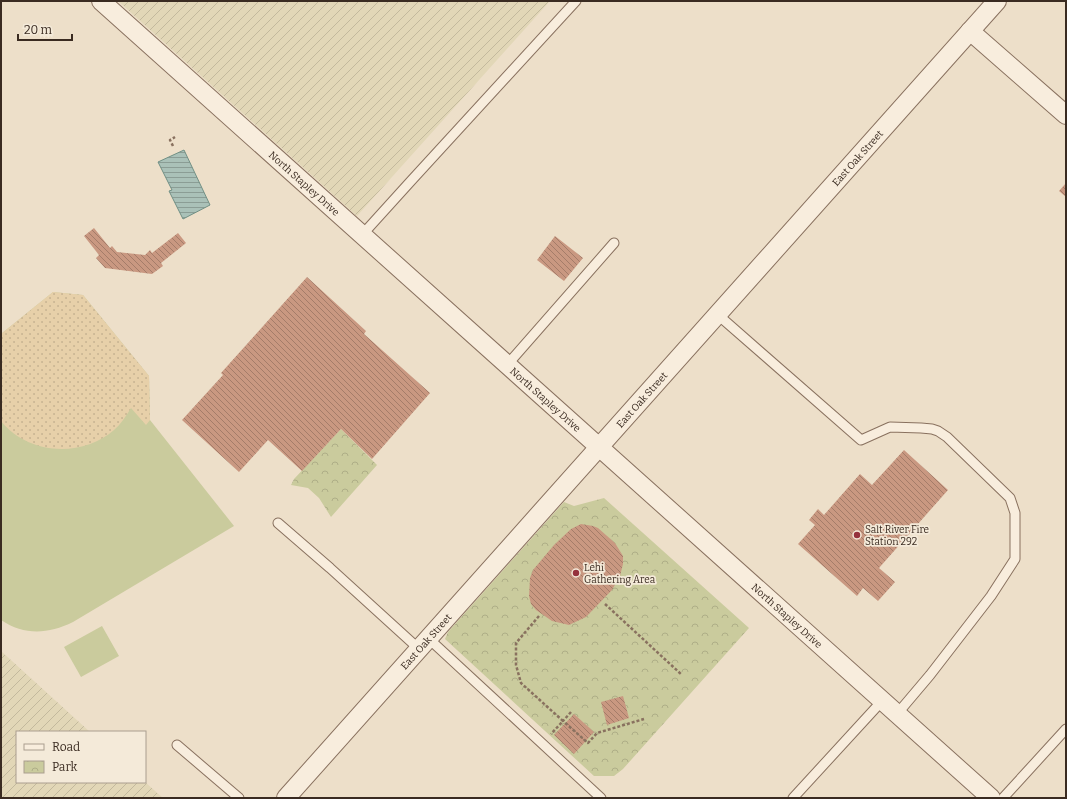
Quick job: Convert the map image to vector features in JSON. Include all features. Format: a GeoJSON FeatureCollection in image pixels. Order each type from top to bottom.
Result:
{"type":"FeatureCollection","features":[{"type":"Feature","properties":{"kind":"street","name":"North Stapley Drive"},"geometry":{"type":"LineString","coordinates":[[100,1],[991,798]]}},
{"type":"Feature","properties":{"kind":"street","name":"East Oak Street"},"geometry":{"type":"LineString","coordinates":[[286,798],[997,1]]}},
{"type":"Feature","properties":{"kind":"street"},"geometry":{"type":"LineString","coordinates":[[970,31],[1066,115]]}},
{"type":"Feature","properties":{"kind":"lane"},"geometry":{"type":"LineString","coordinates":[[362,236],[576,1]]}},
{"type":"Feature","properties":{"kind":"lane"},"geometry":{"type":"LineString","coordinates":[[507,366],[614,243]]}},
{"type":"Feature","properties":{"kind":"lane"},"geometry":{"type":"LineString","coordinates":[[717,314],[861,440],[890,427],[921,428],[938,431],[947,437],[1010,498],[1015,512],[1015,559],[991,596],[930,676],[897,714]]}},
{"type":"Feature","properties":{"kind":"lane"},"geometry":{"type":"LineString","coordinates":[[278,523],[542,744],[602,798]]}},
{"type":"Feature","properties":{"kind":"lane"},"geometry":{"type":"LineString","coordinates":[[793,798],[882,701]]}},
{"type":"Feature","properties":{"kind":"lane"},"geometry":{"type":"LineString","coordinates":[[1003,798],[1066,729]]}},
{"type":"Feature","properties":{"kind":"lane"},"geometry":{"type":"LineString","coordinates":[[177,744],[240,798]]}},
{"type":"Feature","properties":{"kind":"path"},"geometry":{"type":"LineString","coordinates":[[173,146],[170,140],[175,137]]}},
{"type":"Feature","properties":{"kind":"path"},"geometry":{"type":"LineString","coordinates":[[605,604],[682,675]]}},
{"type":"Feature","properties":{"kind":"path"},"geometry":{"type":"LineString","coordinates":[[539,616],[516,643],[516,665],[521,683],[588,743],[596,733],[644,719]]}},
{"type":"Feature","properties":{"kind":"path"},"geometry":{"type":"LineString","coordinates":[[542,744],[571,712]]}},
{"type":"Feature","properties":{"kind":"shaded area"},"geometry":{"type":"Polygon","coordinates":[[[118,1],[550,1],[357,216],[118,1]]]}},
{"type":"Feature","properties":{"kind":"shaded area"},"geometry":{"type":"Polygon","coordinates":[[[184,150],[210,205],[183,219],[169,191],[172,190],[158,162],[184,150]]]}},
{"type":"Feature","properties":{"kind":"shaded area"},"geometry":{"type":"Polygon","coordinates":[[[1,651],[89,731],[16,731],[16,783],[146,783],[163,798],[1,798],[1,651]]]}},
{"type":"Feature","properties":{"kind":"green space"},"geometry":{"type":"Polygon","coordinates":[[[53,292],[83,295],[149,376],[150,420],[234,526],[73,622],[55,629],[37,632],[19,629],[1,620],[1,334],[53,292]]]}},
{"type":"Feature","properties":{"kind":"green space"},"geometry":{"type":"Polygon","coordinates":[[[341,429],[377,465],[331,517],[319,498],[308,488],[291,485],[294,479],[341,429]]]}},
{"type":"Feature","properties":{"kind":"green space"},"geometry":{"type":"Polygon","coordinates":[[[604,498],[749,628],[623,769],[614,776],[594,776],[445,639],[448,632],[564,502],[574,506],[604,498]]]}},
{"type":"Feature","properties":{"kind":"green space"},"geometry":{"type":"Polygon","coordinates":[[[102,626],[119,656],[81,677],[64,647],[102,626]]]}},
{"type":"Feature","properties":{"kind":"sand"},"geometry":{"type":"Polygon","coordinates":[[[53,292],[83,295],[149,376],[150,420],[146,425],[131,408],[117,428],[101,439],[87,445],[56,449],[40,446],[26,441],[12,432],[1,421],[1,334],[53,292]]]}},
{"type":"Feature","properties":{"kind":"building"},"geometry":{"type":"Polygon","coordinates":[[[1066,183],[1066,197],[1059,191],[1066,183]]]}},
{"type":"Feature","properties":{"kind":"building"},"geometry":{"type":"Polygon","coordinates":[[[94,228],[110,248],[112,246],[117,252],[145,255],[150,250],[152,253],[178,233],[186,243],[161,263],[163,266],[152,274],[105,268],[96,258],[99,255],[84,236],[94,228]]]}},
{"type":"Feature","properties":{"kind":"building"},"geometry":{"type":"Polygon","coordinates":[[[555,236],[583,258],[564,281],[537,260],[555,236]]]}},
{"type":"Feature","properties":{"kind":"building"},"geometry":{"type":"Polygon","coordinates":[[[307,277],[366,331],[364,334],[430,393],[372,459],[341,429],[302,471],[268,440],[239,472],[182,420],[223,375],[221,373],[307,277]]]}},
{"type":"Feature","properties":{"kind":"building","name":"Salt River Fire Station 292"},"geometry":{"type":"Polygon","coordinates":[[[904,450],[948,490],[879,568],[895,582],[878,601],[863,588],[857,596],[798,544],[815,525],[809,520],[818,509],[824,515],[860,474],[872,485],[904,450]]]}},
{"type":"Feature","properties":{"kind":"building","name":"Lehi Gathering Area"},"geometry":{"type":"Polygon","coordinates":[[[581,524],[598,528],[615,543],[623,556],[623,564],[620,576],[612,590],[586,617],[569,625],[552,621],[536,610],[531,604],[529,596],[530,578],[533,570],[554,545],[571,529],[581,524]]]}},
{"type":"Feature","properties":{"kind":"building"},"geometry":{"type":"Polygon","coordinates":[[[623,696],[629,718],[607,725],[601,702],[623,696]]]}},
{"type":"Feature","properties":{"kind":"building"},"geometry":{"type":"Polygon","coordinates":[[[574,714],[594,732],[574,754],[554,735],[574,714]]]}},
{"type":"Feature","properties":{"kind":"place","name":"Salt River Fire Station 292"},"geometry":{"type":"Point","coordinates":[857,535]}},
{"type":"Feature","properties":{"kind":"place","name":"Lehi Gathering Area"},"geometry":{"type":"Point","coordinates":[576,573]}}]}
